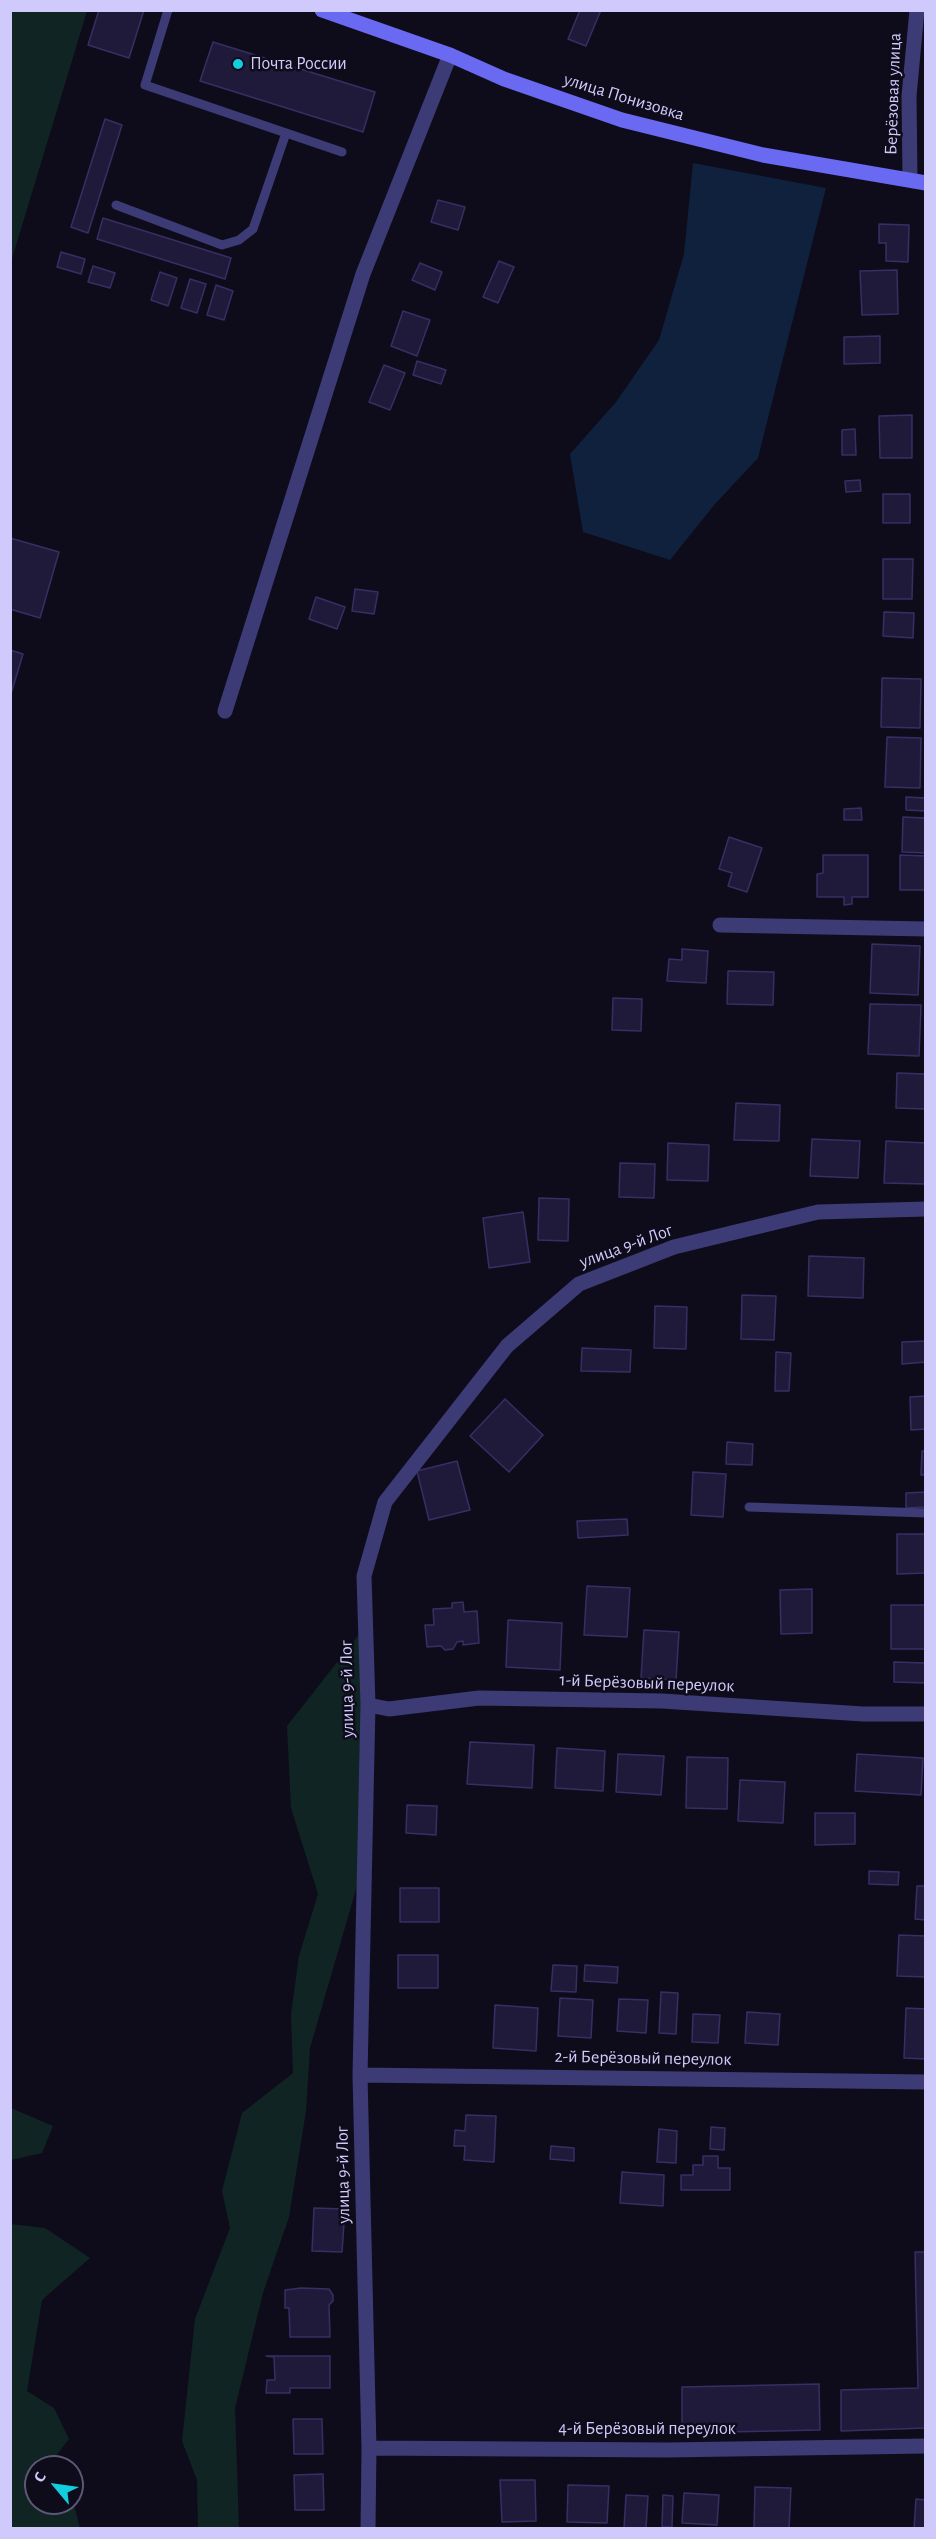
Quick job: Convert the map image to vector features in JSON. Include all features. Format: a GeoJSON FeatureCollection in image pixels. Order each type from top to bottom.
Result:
{"type":"FeatureCollection","features":[{"type":"Feature","properties":{"kind":"main road","name":"улица Понизовка"},"geometry":{"type":"LineString","coordinates":[[322,10],[450,55],[504,79],[622,120],[764,155],[918,181]]}},
{"type":"Feature","properties":{"kind":"street","name":"Берёзовая улица"},"geometry":{"type":"LineString","coordinates":[[917,10],[909,96],[918,181]]}},
{"type":"Feature","properties":{"kind":"street"},"geometry":{"type":"LineString","coordinates":[[225,711],[363,274],[450,55]]}},
{"type":"Feature","properties":{"kind":"street"},"geometry":{"type":"LineString","coordinates":[[720,924],[926,929]]}},
{"type":"Feature","properties":{"kind":"street","name":"улица 9-й Лог"},"geometry":{"type":"LineString","coordinates":[[368,2529],[369,2448],[360,2075],[368,1706],[364,1576],[385,1502],[507,1346],[579,1284],[674,1247],[819,1212],[926,1209]]}},
{"type":"Feature","properties":{"kind":"street","name":"1-й Берёзовый переулок"},"geometry":{"type":"LineString","coordinates":[[368,1706],[389,1709],[479,1698],[639,1700],[863,1714],[926,1714]]}},
{"type":"Feature","properties":{"kind":"street","name":"2-й Берёзовый переулок"},"geometry":{"type":"LineString","coordinates":[[360,2075],[926,2082]]}},
{"type":"Feature","properties":{"kind":"street","name":"4-й Берёзовый переулок"},"geometry":{"type":"LineString","coordinates":[[369,2448],[667,2450],[926,2446]]}},
{"type":"Feature","properties":{"kind":"lane"},"geometry":{"type":"LineString","coordinates":[[168,10],[146,85],[342,152]]}},
{"type":"Feature","properties":{"kind":"lane"},"geometry":{"type":"LineString","coordinates":[[116,205],[222,244],[239,240],[253,229],[286,133]]}},
{"type":"Feature","properties":{"kind":"lane"},"geometry":{"type":"LineString","coordinates":[[749,1507],[926,1513]]}},
{"type":"Feature","properties":{"kind":"green space"},"geometry":{"type":"Polygon","coordinates":[[[10,11],[87,11],[11,262],[10,11]]]}},
{"type":"Feature","properties":{"kind":"green space"},"geometry":{"type":"Polygon","coordinates":[[[360,1633],[362,1764],[357,1886],[310,2048],[306,2111],[289,2217],[263,2293],[235,2408],[239,2528],[198,2528],[197,2480],[182,2441],[195,2319],[230,2228],[222,2191],[242,2113],[293,2073],[291,2014],[299,1956],[318,1894],[291,1808],[287,1726],[360,1633]]]}},
{"type":"Feature","properties":{"kind":"green space"},"geometry":{"type":"Polygon","coordinates":[[[11,2108],[53,2126],[42,2153],[11,2160],[11,2108]]]}},
{"type":"Feature","properties":{"kind":"green space"},"geometry":{"type":"Polygon","coordinates":[[[10,2224],[45,2228],[90,2258],[42,2300],[27,2391],[54,2408],[69,2439],[56,2455],[24,2455],[24,2515],[77,2515],[80,2528],[11,2528],[10,2224]]]}},
{"type":"Feature","properties":{"kind":"water"},"geometry":{"type":"Polygon","coordinates":[[[693,163],[826,188],[758,458],[715,504],[670,560],[583,532],[570,454],[616,402],[659,340],[684,254],[693,163]]]}},
{"type":"Feature","properties":{"kind":"building"},"geometry":{"type":"Polygon","coordinates":[[[99,10],[144,10],[129,58],[88,45],[99,10]]]}},
{"type":"Feature","properties":{"kind":"building"},"geometry":{"type":"Polygon","coordinates":[[[580,10],[601,10],[586,46],[568,39],[580,10]]]}},
{"type":"Feature","properties":{"kind":"building"},"geometry":{"type":"Polygon","coordinates":[[[213,42],[375,92],[363,132],[200,81],[213,42]]]}},
{"type":"Feature","properties":{"kind":"building"},"geometry":{"type":"Polygon","coordinates":[[[105,119],[122,125],[88,233],[71,227],[105,119]]]}},
{"type":"Feature","properties":{"kind":"building"},"geometry":{"type":"Polygon","coordinates":[[[438,200],[465,207],[458,230],[431,222],[438,200]]]}},
{"type":"Feature","properties":{"kind":"building"},"geometry":{"type":"Polygon","coordinates":[[[103,218],[231,258],[225,279],[97,239],[103,218]]]}},
{"type":"Feature","properties":{"kind":"building"},"geometry":{"type":"Polygon","coordinates":[[[879,224],[909,225],[908,262],[886,261],[886,243],[879,243],[879,224]]]}},
{"type":"Feature","properties":{"kind":"building"},"geometry":{"type":"Polygon","coordinates":[[[61,252],[85,259],[81,274],[57,267],[61,252]]]}},
{"type":"Feature","properties":{"kind":"building"},"geometry":{"type":"Polygon","coordinates":[[[499,261],[514,267],[498,303],[483,297],[499,261]]]}},
{"type":"Feature","properties":{"kind":"building"},"geometry":{"type":"Polygon","coordinates":[[[420,263],[442,272],[435,290],[412,280],[420,263]]]}},
{"type":"Feature","properties":{"kind":"building"},"geometry":{"type":"Polygon","coordinates":[[[93,266],[115,273],[110,288],[88,282],[93,266]]]}},
{"type":"Feature","properties":{"kind":"building"},"geometry":{"type":"Polygon","coordinates":[[[897,270],[898,314],[862,315],[860,271],[897,270]]]}},
{"type":"Feature","properties":{"kind":"building"},"geometry":{"type":"Polygon","coordinates":[[[160,272],[177,278],[168,306],[151,300],[160,272]]]}},
{"type":"Feature","properties":{"kind":"building"},"geometry":{"type":"Polygon","coordinates":[[[190,279],[206,284],[197,313],[181,308],[190,279]]]}},
{"type":"Feature","properties":{"kind":"building"},"geometry":{"type":"Polygon","coordinates":[[[216,285],[233,291],[224,320],[207,315],[216,285]]]}},
{"type":"Feature","properties":{"kind":"building"},"geometry":{"type":"Polygon","coordinates":[[[403,311],[430,320],[417,356],[391,346],[403,311]]]}},
{"type":"Feature","properties":{"kind":"building"},"geometry":{"type":"Polygon","coordinates":[[[880,336],[880,363],[844,364],[844,337],[880,336]]]}},
{"type":"Feature","properties":{"kind":"building"},"geometry":{"type":"Polygon","coordinates":[[[417,361],[446,370],[441,384],[413,375],[417,361]]]}},
{"type":"Feature","properties":{"kind":"building"},"geometry":{"type":"Polygon","coordinates":[[[384,365],[405,373],[390,410],[369,402],[384,365]]]}},
{"type":"Feature","properties":{"kind":"building"},"geometry":{"type":"Polygon","coordinates":[[[912,415],[912,458],[880,458],[879,416],[912,415]]]}},
{"type":"Feature","properties":{"kind":"building"},"geometry":{"type":"Polygon","coordinates":[[[855,429],[856,455],[842,455],[842,430],[855,429]]]}},
{"type":"Feature","properties":{"kind":"building"},"geometry":{"type":"Polygon","coordinates":[[[860,480],[861,491],[846,492],[845,481],[860,480]]]}},
{"type":"Feature","properties":{"kind":"building"},"geometry":{"type":"Polygon","coordinates":[[[883,494],[910,494],[910,523],[883,523],[883,494]]]}},
{"type":"Feature","properties":{"kind":"building"},"geometry":{"type":"Polygon","coordinates":[[[10,538],[59,552],[40,618],[10,609],[10,538]]]}},
{"type":"Feature","properties":{"kind":"building"},"geometry":{"type":"Polygon","coordinates":[[[883,559],[913,559],[912,599],[883,599],[883,559]]]}},
{"type":"Feature","properties":{"kind":"building"},"geometry":{"type":"Polygon","coordinates":[[[355,589],[378,592],[374,614],[352,611],[355,589]]]}},
{"type":"Feature","properties":{"kind":"building"},"geometry":{"type":"Polygon","coordinates":[[[316,597],[345,607],[337,629],[309,619],[316,597]]]}},
{"type":"Feature","properties":{"kind":"building"},"geometry":{"type":"Polygon","coordinates":[[[884,612],[914,613],[913,638],[883,636],[884,612]]]}},
{"type":"Feature","properties":{"kind":"building"},"geometry":{"type":"Polygon","coordinates":[[[10,650],[23,654],[10,697],[10,650]]]}},
{"type":"Feature","properties":{"kind":"building"},"geometry":{"type":"Polygon","coordinates":[[[882,678],[921,679],[920,728],[881,727],[882,678]]]}},
{"type":"Feature","properties":{"kind":"building"},"geometry":{"type":"Polygon","coordinates":[[[887,737],[921,738],[920,788],[885,787],[887,737]]]}},
{"type":"Feature","properties":{"kind":"building"},"geometry":{"type":"Polygon","coordinates":[[[906,797],[926,798],[926,811],[906,810],[906,797]]]}},
{"type":"Feature","properties":{"kind":"building"},"geometry":{"type":"Polygon","coordinates":[[[861,808],[862,820],[844,820],[844,809],[861,808]]]}},
{"type":"Feature","properties":{"kind":"building"},"geometry":{"type":"Polygon","coordinates":[[[903,817],[926,818],[926,853],[902,852],[903,817]]]}},
{"type":"Feature","properties":{"kind":"building"},"geometry":{"type":"Polygon","coordinates":[[[729,837],[762,848],[747,892],[728,886],[732,873],[719,869],[729,837]]]}},
{"type":"Feature","properties":{"kind":"building"},"geometry":{"type":"Polygon","coordinates":[[[823,855],[868,855],[868,897],[852,897],[852,904],[844,905],[844,897],[817,897],[817,874],[823,873],[823,855]]]}},
{"type":"Feature","properties":{"kind":"building"},"geometry":{"type":"Polygon","coordinates":[[[900,855],[926,856],[926,890],[900,890],[900,855]]]}},
{"type":"Feature","properties":{"kind":"building"},"geometry":{"type":"Polygon","coordinates":[[[872,944],[920,946],[918,995],[870,993],[872,944]]]}},
{"type":"Feature","properties":{"kind":"building"},"geometry":{"type":"Polygon","coordinates":[[[682,949],[708,951],[706,983],[667,981],[669,959],[682,960],[682,949]]]}},
{"type":"Feature","properties":{"kind":"building"},"geometry":{"type":"Polygon","coordinates":[[[728,971],[774,972],[773,1005],[727,1004],[728,971]]]}},
{"type":"Feature","properties":{"kind":"building"},"geometry":{"type":"Polygon","coordinates":[[[613,998],[642,999],[641,1031],[612,1030],[613,998]]]}},
{"type":"Feature","properties":{"kind":"building"},"geometry":{"type":"Polygon","coordinates":[[[870,1004],[921,1005],[919,1056],[868,1054],[870,1004]]]}},
{"type":"Feature","properties":{"kind":"building"},"geometry":{"type":"Polygon","coordinates":[[[897,1073],[926,1074],[926,1109],[896,1108],[897,1073]]]}},
{"type":"Feature","properties":{"kind":"building"},"geometry":{"type":"Polygon","coordinates":[[[736,1103],[780,1105],[779,1141],[734,1140],[736,1103]]]}},
{"type":"Feature","properties":{"kind":"building"},"geometry":{"type":"Polygon","coordinates":[[[812,1139],[860,1141],[858,1178],[810,1176],[812,1139]]]}},
{"type":"Feature","properties":{"kind":"building"},"geometry":{"type":"Polygon","coordinates":[[[886,1141],[926,1143],[926,1184],[884,1183],[886,1141]]]}},
{"type":"Feature","properties":{"kind":"building"},"geometry":{"type":"Polygon","coordinates":[[[668,1143],[709,1145],[708,1181],[667,1180],[668,1143]]]}},
{"type":"Feature","properties":{"kind":"building"},"geometry":{"type":"Polygon","coordinates":[[[620,1163],[655,1164],[654,1198],[619,1197],[620,1163]]]}},
{"type":"Feature","properties":{"kind":"building"},"geometry":{"type":"Polygon","coordinates":[[[539,1198],[569,1199],[568,1241],[538,1240],[539,1198]]]}},
{"type":"Feature","properties":{"kind":"building"},"geometry":{"type":"Polygon","coordinates":[[[523,1212],[530,1262],[489,1268],[483,1218],[523,1212]]]}},
{"type":"Feature","properties":{"kind":"building"},"geometry":{"type":"Polygon","coordinates":[[[809,1256],[864,1258],[863,1298],[808,1296],[809,1256]]]}},
{"type":"Feature","properties":{"kind":"building"},"geometry":{"type":"Polygon","coordinates":[[[742,1295],[776,1296],[774,1340],[741,1339],[742,1295]]]}},
{"type":"Feature","properties":{"kind":"building"},"geometry":{"type":"Polygon","coordinates":[[[655,1306],[687,1307],[686,1349],[654,1348],[655,1306]]]}},
{"type":"Feature","properties":{"kind":"building"},"geometry":{"type":"Polygon","coordinates":[[[926,1341],[926,1362],[902,1364],[902,1342],[926,1341]]]}},
{"type":"Feature","properties":{"kind":"building"},"geometry":{"type":"Polygon","coordinates":[[[582,1348],[631,1350],[630,1372],[581,1371],[582,1348]]]}},
{"type":"Feature","properties":{"kind":"building"},"geometry":{"type":"Polygon","coordinates":[[[776,1352],[791,1353],[789,1391],[775,1391],[776,1352]]]}},
{"type":"Feature","properties":{"kind":"building"},"geometry":{"type":"Polygon","coordinates":[[[926,1396],[926,1429],[911,1430],[910,1397],[926,1396]]]}},
{"type":"Feature","properties":{"kind":"building"},"geometry":{"type":"Polygon","coordinates":[[[505,1399],[543,1435],[509,1472],[470,1436],[505,1399]]]}},
{"type":"Feature","properties":{"kind":"building"},"geometry":{"type":"Polygon","coordinates":[[[727,1442],[753,1444],[752,1465],[726,1464],[727,1442]]]}},
{"type":"Feature","properties":{"kind":"building"},"geometry":{"type":"Polygon","coordinates":[[[922,1451],[926,1451],[926,1475],[921,1475],[922,1451]]]}},
{"type":"Feature","properties":{"kind":"building"},"geometry":{"type":"Polygon","coordinates":[[[457,1461],[470,1510],[429,1520],[417,1471],[457,1461]]]}},
{"type":"Feature","properties":{"kind":"building"},"geometry":{"type":"Polygon","coordinates":[[[693,1472],[726,1474],[723,1517],[691,1515],[693,1472]]]}},
{"type":"Feature","properties":{"kind":"building"},"geometry":{"type":"Polygon","coordinates":[[[926,1492],[926,1507],[906,1508],[906,1493],[926,1492]]]}},
{"type":"Feature","properties":{"kind":"building"},"geometry":{"type":"Polygon","coordinates":[[[627,1519],[628,1535],[578,1538],[577,1521],[627,1519]]]}},
{"type":"Feature","properties":{"kind":"building"},"geometry":{"type":"Polygon","coordinates":[[[897,1534],[926,1534],[926,1573],[897,1574],[897,1534]]]}},
{"type":"Feature","properties":{"kind":"building"},"geometry":{"type":"Polygon","coordinates":[[[587,1586],[630,1588],[627,1637],[584,1635],[587,1586]]]}},
{"type":"Feature","properties":{"kind":"building"},"geometry":{"type":"Polygon","coordinates":[[[812,1589],[812,1633],[781,1634],[780,1590],[812,1589]]]}},
{"type":"Feature","properties":{"kind":"building"},"geometry":{"type":"Polygon","coordinates":[[[463,1602],[464,1612],[477,1611],[479,1643],[463,1645],[463,1641],[457,1642],[453,1649],[445,1650],[441,1646],[427,1647],[425,1625],[434,1625],[433,1609],[452,1608],[452,1603],[463,1602]]]}},
{"type":"Feature","properties":{"kind":"building"},"geometry":{"type":"Polygon","coordinates":[[[891,1605],[926,1605],[926,1649],[891,1649],[891,1605]]]}},
{"type":"Feature","properties":{"kind":"building"},"geometry":{"type":"Polygon","coordinates":[[[508,1620],[562,1623],[560,1670],[506,1667],[508,1620]]]}},
{"type":"Feature","properties":{"kind":"building"},"geometry":{"type":"Polygon","coordinates":[[[644,1630],[679,1632],[676,1680],[641,1678],[644,1630]]]}},
{"type":"Feature","properties":{"kind":"building"},"geometry":{"type":"Polygon","coordinates":[[[894,1662],[926,1663],[926,1683],[894,1682],[894,1662]]]}},
{"type":"Feature","properties":{"kind":"building"},"geometry":{"type":"Polygon","coordinates":[[[470,1742],[534,1745],[532,1788],[467,1784],[470,1742]]]}},
{"type":"Feature","properties":{"kind":"building"},"geometry":{"type":"Polygon","coordinates":[[[557,1748],[605,1751],[603,1791],[555,1788],[557,1748]]]}},
{"type":"Feature","properties":{"kind":"building"},"geometry":{"type":"Polygon","coordinates":[[[618,1754],[664,1756],[661,1795],[616,1792],[618,1754]]]}},
{"type":"Feature","properties":{"kind":"building"},"geometry":{"type":"Polygon","coordinates":[[[857,1754],[923,1758],[921,1795],[855,1791],[857,1754]]]}},
{"type":"Feature","properties":{"kind":"building"},"geometry":{"type":"Polygon","coordinates":[[[687,1757],[728,1758],[727,1809],[686,1808],[687,1757]]]}},
{"type":"Feature","properties":{"kind":"building"},"geometry":{"type":"Polygon","coordinates":[[[740,1780],[785,1782],[783,1823],[738,1821],[740,1780]]]}},
{"type":"Feature","properties":{"kind":"building"},"geometry":{"type":"Polygon","coordinates":[[[407,1805],[437,1806],[436,1835],[406,1833],[407,1805]]]}},
{"type":"Feature","properties":{"kind":"building"},"geometry":{"type":"Polygon","coordinates":[[[815,1813],[855,1813],[855,1844],[815,1845],[815,1813]]]}},
{"type":"Feature","properties":{"kind":"building"},"geometry":{"type":"Polygon","coordinates":[[[869,1871],[899,1872],[898,1885],[869,1884],[869,1871]]]}},
{"type":"Feature","properties":{"kind":"building"},"geometry":{"type":"Polygon","coordinates":[[[917,1886],[926,1886],[926,1920],[915,1919],[917,1886]]]}},
{"type":"Feature","properties":{"kind":"building"},"geometry":{"type":"Polygon","coordinates":[[[400,1888],[439,1888],[439,1922],[400,1922],[400,1888]]]}},
{"type":"Feature","properties":{"kind":"building"},"geometry":{"type":"Polygon","coordinates":[[[899,1935],[926,1936],[926,1977],[897,1976],[899,1935]]]}},
{"type":"Feature","properties":{"kind":"building"},"geometry":{"type":"Polygon","coordinates":[[[398,1955],[438,1955],[438,1988],[398,1988],[398,1955]]]}},
{"type":"Feature","properties":{"kind":"building"},"geometry":{"type":"Polygon","coordinates":[[[553,1965],[577,1966],[576,1992],[551,1991],[553,1965]]]}},
{"type":"Feature","properties":{"kind":"building"},"geometry":{"type":"Polygon","coordinates":[[[585,1965],[618,1967],[617,1983],[584,1981],[585,1965]]]}},
{"type":"Feature","properties":{"kind":"building"},"geometry":{"type":"Polygon","coordinates":[[[661,1992],[678,1993],[676,2034],[659,2033],[661,1992]]]}},
{"type":"Feature","properties":{"kind":"building"},"geometry":{"type":"Polygon","coordinates":[[[560,1998],[593,2000],[591,2038],[558,2036],[560,1998]]]}},
{"type":"Feature","properties":{"kind":"building"},"geometry":{"type":"Polygon","coordinates":[[[619,1999],[648,2000],[646,2033],[617,2031],[619,1999]]]}},
{"type":"Feature","properties":{"kind":"building"},"geometry":{"type":"Polygon","coordinates":[[[495,2005],[538,2008],[536,2051],[493,2048],[495,2005]]]}},
{"type":"Feature","properties":{"kind":"building"},"geometry":{"type":"Polygon","coordinates":[[[906,2008],[926,2009],[926,2059],[904,2058],[906,2008]]]}},
{"type":"Feature","properties":{"kind":"building"},"geometry":{"type":"Polygon","coordinates":[[[747,2012],[780,2014],[778,2045],[745,2043],[747,2012]]]}},
{"type":"Feature","properties":{"kind":"building"},"geometry":{"type":"Polygon","coordinates":[[[693,2014],[720,2015],[718,2043],[692,2042],[693,2014]]]}},
{"type":"Feature","properties":{"kind":"building"},"geometry":{"type":"Polygon","coordinates":[[[466,2115],[496,2116],[494,2162],[464,2160],[465,2146],[454,2146],[455,2130],[465,2131],[466,2115]]]}},
{"type":"Feature","properties":{"kind":"building"},"geometry":{"type":"Polygon","coordinates":[[[711,2127],[725,2128],[724,2150],[710,2149],[711,2127]]]}},
{"type":"Feature","properties":{"kind":"building"},"geometry":{"type":"Polygon","coordinates":[[[659,2129],[677,2131],[676,2163],[657,2162],[659,2129]]]}},
{"type":"Feature","properties":{"kind":"building"},"geometry":{"type":"Polygon","coordinates":[[[551,2146],[574,2148],[574,2161],[550,2159],[551,2146]]]}},
{"type":"Feature","properties":{"kind":"building"},"geometry":{"type":"Polygon","coordinates":[[[703,2156],[718,2156],[718,2168],[730,2168],[730,2190],[681,2190],[681,2175],[693,2175],[693,2165],[703,2165],[703,2156]]]}},
{"type":"Feature","properties":{"kind":"building"},"geometry":{"type":"Polygon","coordinates":[[[622,2172],[664,2175],[663,2206],[620,2203],[622,2172]]]}},
{"type":"Feature","properties":{"kind":"building"},"geometry":{"type":"Polygon","coordinates":[[[314,2208],[345,2209],[342,2252],[312,2251],[314,2208]]]}},
{"type":"Feature","properties":{"kind":"building"},"geometry":{"type":"Polygon","coordinates":[[[915,2252],[926,2252],[926,2428],[841,2431],[841,2390],[918,2388],[915,2252]]]}},
{"type":"Feature","properties":{"kind":"building"},"geometry":{"type":"Polygon","coordinates":[[[329,2289],[333,2295],[333,2301],[329,2305],[330,2337],[290,2337],[289,2308],[285,2308],[285,2290],[329,2289]]]}},
{"type":"Feature","properties":{"kind":"building"},"geometry":{"type":"Polygon","coordinates":[[[266,2356],[330,2356],[330,2388],[290,2388],[290,2393],[266,2393],[267,2380],[275,2380],[274,2357],[266,2356]]]}},
{"type":"Feature","properties":{"kind":"building"},"geometry":{"type":"Polygon","coordinates":[[[819,2384],[820,2430],[682,2433],[682,2387],[819,2384]]]}},
{"type":"Feature","properties":{"kind":"building"},"geometry":{"type":"Polygon","coordinates":[[[293,2419],[322,2419],[323,2454],[294,2454],[293,2419]]]}},
{"type":"Feature","properties":{"kind":"building"},"geometry":{"type":"Polygon","coordinates":[[[323,2474],[324,2510],[295,2510],[294,2475],[323,2474]]]}},
{"type":"Feature","properties":{"kind":"building"},"geometry":{"type":"Polygon","coordinates":[[[500,2480],[535,2480],[536,2521],[502,2522],[500,2480]]]}},
{"type":"Feature","properties":{"kind":"building"},"geometry":{"type":"Polygon","coordinates":[[[568,2485],[609,2486],[607,2523],[567,2522],[568,2485]]]}},
{"type":"Feature","properties":{"kind":"building"},"geometry":{"type":"Polygon","coordinates":[[[755,2487],[791,2488],[789,2528],[754,2528],[755,2487]]]}},
{"type":"Feature","properties":{"kind":"building"},"geometry":{"type":"Polygon","coordinates":[[[684,2493],[719,2495],[717,2525],[682,2523],[684,2493]]]}},
{"type":"Feature","properties":{"kind":"building"},"geometry":{"type":"Polygon","coordinates":[[[626,2495],[648,2496],[646,2528],[624,2528],[626,2495]]]}},
{"type":"Feature","properties":{"kind":"building"},"geometry":{"type":"Polygon","coordinates":[[[663,2495],[673,2496],[672,2527],[662,2527],[663,2495]]]}},
{"type":"Feature","properties":{"kind":"building"},"geometry":{"type":"Polygon","coordinates":[[[916,2499],[926,2500],[926,2528],[914,2528],[916,2499]]]}},
{"type":"Feature","properties":{"kind":"place","name":"Почта России"},"geometry":{"type":"Point","coordinates":[238,64]}}]}
